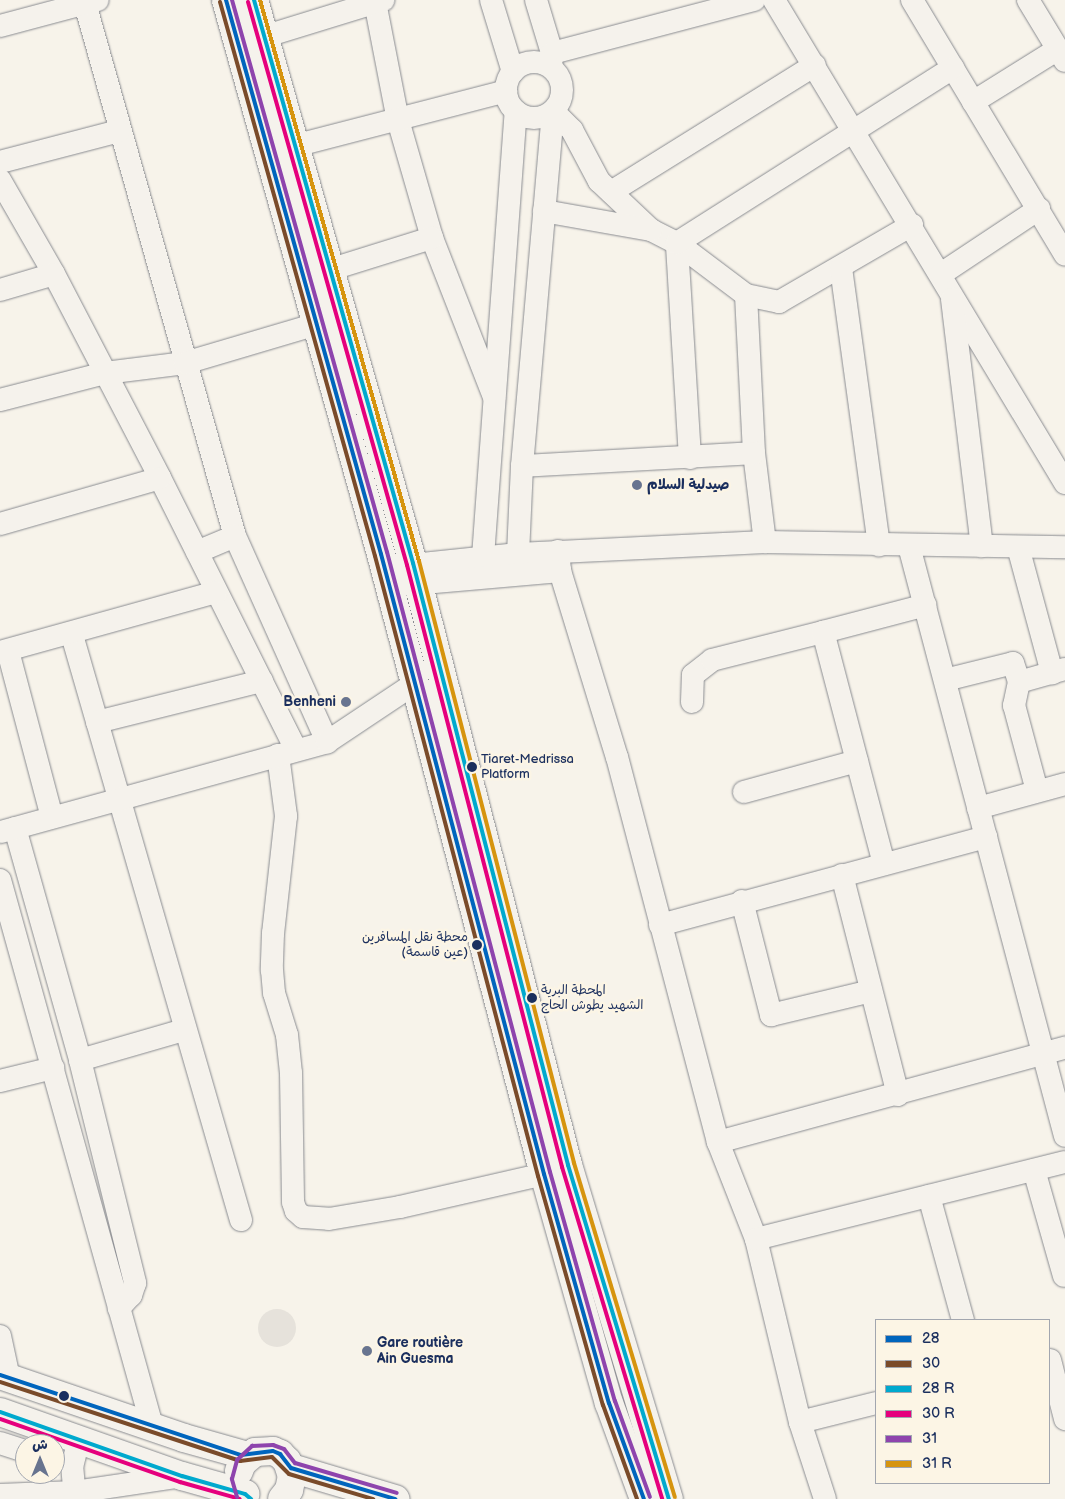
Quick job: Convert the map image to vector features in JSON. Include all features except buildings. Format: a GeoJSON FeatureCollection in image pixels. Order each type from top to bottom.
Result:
{"type":"FeatureCollection","features":[{"type":"Feature","properties":{"kind":"main road"},"geometry":{"type":"LineString","coordinates":[[226,0],[317,324],[486,943],[544,1174],[609,1403],[644,1499]]}},
{"type":"Feature","properties":{"kind":"main road"},"geometry":{"type":"LineString","coordinates":[[254,0],[328,270],[415,573],[568,1165],[669,1499]]}},
{"type":"Feature","properties":{"kind":"main road"},"geometry":{"type":"LineString","coordinates":[[5,1377],[248,1456]]}},
{"type":"Feature","properties":{"kind":"main road"},"geometry":{"type":"LineString","coordinates":[[0,1412],[247,1497]]}},
{"type":"Feature","properties":{"kind":"main road"},"geometry":{"type":"LineString","coordinates":[[247,1497],[240,1490],[238,1479],[242,1463],[255,1452],[273,1451],[280,1454],[291,1468],[395,1499]]}},
{"type":"Feature","properties":{"kind":"main road"},"geometry":{"type":"LineString","coordinates":[[286,1498],[291,1483],[291,1468]]}},
{"type":"Feature","properties":{"kind":"street"},"geometry":{"type":"LineString","coordinates":[[483,557],[496,403],[516,111],[491,0]]}},
{"type":"Feature","properties":{"kind":"street"},"geometry":{"type":"LineString","coordinates":[[518,554],[522,466],[552,111],[562,89],[536,0]]}},
{"type":"Feature","properties":{"kind":"street"},"geometry":{"type":"LineString","coordinates":[[294,146],[398,120],[509,82],[519,67],[535,62],[552,60],[754,0]]}},
{"type":"Feature","properties":{"kind":"street"},"geometry":{"type":"LineString","coordinates":[[774,0],[946,282],[1065,483]]}},
{"type":"Feature","properties":{"kind":"street"},"geometry":{"type":"LineString","coordinates":[[912,0],[1039,209],[1062,242]]}},
{"type":"Feature","properties":{"kind":"street"},"geometry":{"type":"LineString","coordinates":[[973,102],[1062,55],[1028,0]]}},
{"type":"Feature","properties":{"kind":"street"},"geometry":{"type":"LineString","coordinates":[[0,26],[89,1],[119,131],[236,536],[327,742]]}},
{"type":"Feature","properties":{"kind":"street"},"geometry":{"type":"LineString","coordinates":[[263,37],[379,1],[398,120],[432,238],[496,403]]}},
{"type":"Feature","properties":{"kind":"street"},"geometry":{"type":"LineString","coordinates":[[611,192],[815,65]]}},
{"type":"Feature","properties":{"kind":"street"},"geometry":{"type":"LineString","coordinates":[[677,243],[953,68]]}},
{"type":"Feature","properties":{"kind":"street"},"geometry":{"type":"LineString","coordinates":[[516,111],[530,118],[552,111]]}},
{"type":"Feature","properties":{"kind":"street"},"geometry":{"type":"LineString","coordinates":[[552,111],[572,130],[599,181],[651,230]]}},
{"type":"Feature","properties":{"kind":"street"},"geometry":{"type":"LineString","coordinates":[[0,162],[119,131]]}},
{"type":"Feature","properties":{"kind":"street"},"geometry":{"type":"LineString","coordinates":[[0,180],[54,274],[160,478],[262,682],[287,753],[286,816],[273,933],[272,970],[274,993],[287,1035],[291,1073],[293,1202],[296,1211],[303,1217],[329,1219],[400,1207],[544,1174]]}},
{"type":"Feature","properties":{"kind":"street"},"geometry":{"type":"LineString","coordinates":[[946,282],[1039,209]]}},
{"type":"Feature","properties":{"kind":"street"},"geometry":{"type":"LineString","coordinates":[[544,211],[651,230],[677,243],[746,295],[778,302],[841,268],[912,226]]}},
{"type":"Feature","properties":{"kind":"street"},"geometry":{"type":"LineString","coordinates":[[328,270],[432,238]]}},
{"type":"Feature","properties":{"kind":"street"},"geometry":{"type":"LineString","coordinates":[[677,243],[690,458]]}},
{"type":"Feature","properties":{"kind":"street"},"geometry":{"type":"LineString","coordinates":[[841,268],[879,545]]}},
{"type":"Feature","properties":{"kind":"street"},"geometry":{"type":"LineString","coordinates":[[0,290],[54,274]]}},
{"type":"Feature","properties":{"kind":"street"},"geometry":{"type":"LineString","coordinates":[[946,282],[982,546]]}},
{"type":"Feature","properties":{"kind":"street"},"geometry":{"type":"LineString","coordinates":[[746,295],[754,453],[765,542]]}},
{"type":"Feature","properties":{"kind":"street"},"geometry":{"type":"LineString","coordinates":[[0,400],[105,373],[185,363],[317,324]]}},
{"type":"Feature","properties":{"kind":"street"},"geometry":{"type":"LineString","coordinates":[[522,466],[754,453]]}},
{"type":"Feature","properties":{"kind":"street"},"geometry":{"type":"LineString","coordinates":[[0,524],[160,478]]}},
{"type":"Feature","properties":{"kind":"street"},"geometry":{"type":"LineString","coordinates":[[196,552],[236,536]]}},
{"type":"Feature","properties":{"kind":"street"},"geometry":{"type":"LineString","coordinates":[[386,577],[765,542],[909,546],[1065,547]]}},
{"type":"Feature","properties":{"kind":"street"},"geometry":{"type":"LineString","coordinates":[[909,546],[1065,1136]]}},
{"type":"Feature","properties":{"kind":"street"},"geometry":{"type":"LineString","coordinates":[[1018,547],[1058,671],[1019,682]]}},
{"type":"Feature","properties":{"kind":"street"},"geometry":{"type":"LineString","coordinates":[[415,573],[483,557],[518,554],[559,561]]}},
{"type":"Feature","properties":{"kind":"street"},"geometry":{"type":"LineString","coordinates":[[559,561],[617,757],[718,1142],[756,1239],[800,1422],[825,1499]]}},
{"type":"Feature","properties":{"kind":"street"},"geometry":{"type":"LineString","coordinates":[[52,817],[4,652],[72,635],[216,592]]}},
{"type":"Feature","properties":{"kind":"street"},"geometry":{"type":"LineString","coordinates":[[692,702],[693,676],[712,660],[926,605]]}},
{"type":"Feature","properties":{"kind":"street"},"geometry":{"type":"LineString","coordinates":[[823,632],[884,864]]}},
{"type":"Feature","properties":{"kind":"street"},"geometry":{"type":"LineString","coordinates":[[72,635],[121,799],[184,1030],[241,1220]]}},
{"type":"Feature","properties":{"kind":"street"},"geometry":{"type":"LineString","coordinates":[[945,680],[1013,663],[1019,682],[1014,705],[1037,791]]}},
{"type":"Feature","properties":{"kind":"street"},"geometry":{"type":"LineString","coordinates":[[97,722],[262,682]]}},
{"type":"Feature","properties":{"kind":"street"},"geometry":{"type":"LineString","coordinates":[[119,1308],[131,1294],[135,1283],[80,1060],[7,830],[327,742],[414,684]]}},
{"type":"Feature","properties":{"kind":"street"},"geometry":{"type":"LineString","coordinates":[[744,792],[857,761]]}},
{"type":"Feature","properties":{"kind":"street"},"geometry":{"type":"LineString","coordinates":[[978,808],[1065,784]]}},
{"type":"Feature","properties":{"kind":"street"},"geometry":{"type":"LineString","coordinates":[[660,925],[742,901],[986,838]]}},
{"type":"Feature","properties":{"kind":"street"},"geometry":{"type":"LineString","coordinates":[[842,875],[898,1095]]}},
{"type":"Feature","properties":{"kind":"street"},"geometry":{"type":"LineString","coordinates":[[0,880],[152,1426]]}},
{"type":"Feature","properties":{"kind":"street"},"geometry":{"type":"LineString","coordinates":[[742,901],[771,1015],[871,991]]}},
{"type":"Feature","properties":{"kind":"street"},"geometry":{"type":"LineString","coordinates":[[80,1060],[184,1030]]}},
{"type":"Feature","properties":{"kind":"street"},"geometry":{"type":"LineString","coordinates":[[718,1142],[898,1095],[1065,1048]]}},
{"type":"Feature","properties":{"kind":"street"},"geometry":{"type":"LineString","coordinates":[[0,1080],[53,1068]]}},
{"type":"Feature","properties":{"kind":"street"},"geometry":{"type":"LineString","coordinates":[[756,1239],[1065,1162]]}},
{"type":"Feature","properties":{"kind":"street"},"geometry":{"type":"LineString","coordinates":[[1034,1170],[1064,1276]]}},
{"type":"Feature","properties":{"kind":"street"},"geometry":{"type":"LineString","coordinates":[[929,1196],[963,1319]]}},
{"type":"Feature","properties":{"kind":"street"},"geometry":{"type":"LineString","coordinates":[[0,1336],[5,1377]]}},
{"type":"Feature","properties":{"kind":"street"},"geometry":{"type":"LineString","coordinates":[[1054,1359],[1065,1420]]}},
{"type":"Feature","properties":{"kind":"street"},"geometry":{"type":"LineString","coordinates":[[800,1422],[875,1403]]}},
{"type":"Feature","properties":{"kind":"street"},"geometry":{"type":"LineString","coordinates":[[65,1462],[79,1439]]}},
{"type":"Feature","properties":{"kind":"street"},"geometry":{"type":"LineString","coordinates":[[0,1443],[15,1448]]}},
{"type":"Feature","properties":{"kind":"street"},"geometry":{"type":"LineString","coordinates":[[65,1467],[75,1495]]}},
{"type":"Feature","properties":{"kind":"street"},"geometry":{"type":"LineString","coordinates":[[0,1495],[75,1495],[182,1476]]}},
{"type":"Feature","properties":{"kind":"shaded area"},"geometry":{"type":"Polygon","coordinates":[[[277,1309],[290,1315],[296,1328],[290,1341],[277,1347],[264,1341],[258,1328],[264,1315],[277,1309]]]}},
{"type":"Feature","properties":{"kind":"transit line","name":"28"},"geometry":{"type":"LineString","coordinates":[[226,0],[381,554],[544,1174],[609,1403],[644,1499]]}},
{"type":"Feature","properties":{"kind":"transit line","name":"31"},"geometry":{"type":"LineString","coordinates":[[232,0],[387,552],[550,1172],[615,1401],[650,1497]]}},
{"type":"Feature","properties":{"kind":"transit line"},"geometry":{"type":"LineString","coordinates":[[254,0],[413,563],[568,1165],[669,1499]]}},
{"type":"Feature","properties":{"kind":"transit line"},"geometry":{"type":"LineString","coordinates":[[260,0],[419,561],[574,1163],[675,1497]]}},
{"type":"Feature","properties":{"kind":"transit line","name":"30"},"geometry":{"type":"LineString","coordinates":[[220,2],[375,556],[538,1176],[603,1405],[637,1499]]}},
{"type":"Feature","properties":{"kind":"transit line"},"geometry":{"type":"LineString","coordinates":[[248,2],[407,565],[562,1167],[662,1499]]}},
{"type":"Feature","properties":{"kind":"transit line","name":"28"},"geometry":{"type":"LineString","coordinates":[[0,1375],[241,1455],[273,1451],[280,1454],[291,1468],[395,1499]]}},
{"type":"Feature","properties":{"kind":"transit line","name":"30"},"geometry":{"type":"LineString","coordinates":[[0,1382],[240,1461],[272,1457],[289,1474],[373,1499]]}},
{"type":"Feature","properties":{"kind":"transit line"},"geometry":{"type":"LineString","coordinates":[[0,1412],[182,1476],[245,1494],[251,1499]]}},
{"type":"Feature","properties":{"kind":"transit line"},"geometry":{"type":"LineString","coordinates":[[0,1419],[180,1482],[240,1499]]}},
{"type":"Feature","properties":{"kind":"transit line","name":"31"},"geometry":{"type":"LineString","coordinates":[[237,1497],[232,1479],[237,1460],[252,1446],[273,1445],[284,1449],[295,1463],[397,1493]]}},
{"type":"Feature","properties":{"kind":"place","name":"صيدلية السلام"},"geometry":{"type":"Point","coordinates":[637,485]}},
{"type":"Feature","properties":{"kind":"place","name":"Benheni"},"geometry":{"type":"Point","coordinates":[346,702]}},
{"type":"Feature","properties":{"kind":"place","name":"Tiaret-Medrissa Platform"},"geometry":{"type":"Point","coordinates":[472,767]}},
{"type":"Feature","properties":{"kind":"place","name":"محطة نقل المسافرين (عين قاسمة)"},"geometry":{"type":"Point","coordinates":[477,945]}},
{"type":"Feature","properties":{"kind":"place","name":"المحطة البرية الشهيد يطوش الحاج"},"geometry":{"type":"Point","coordinates":[532,998]}},
{"type":"Feature","properties":{"kind":"place","name":"Gare routière Ain Guesma"},"geometry":{"type":"Point","coordinates":[367,1351]}}]}
